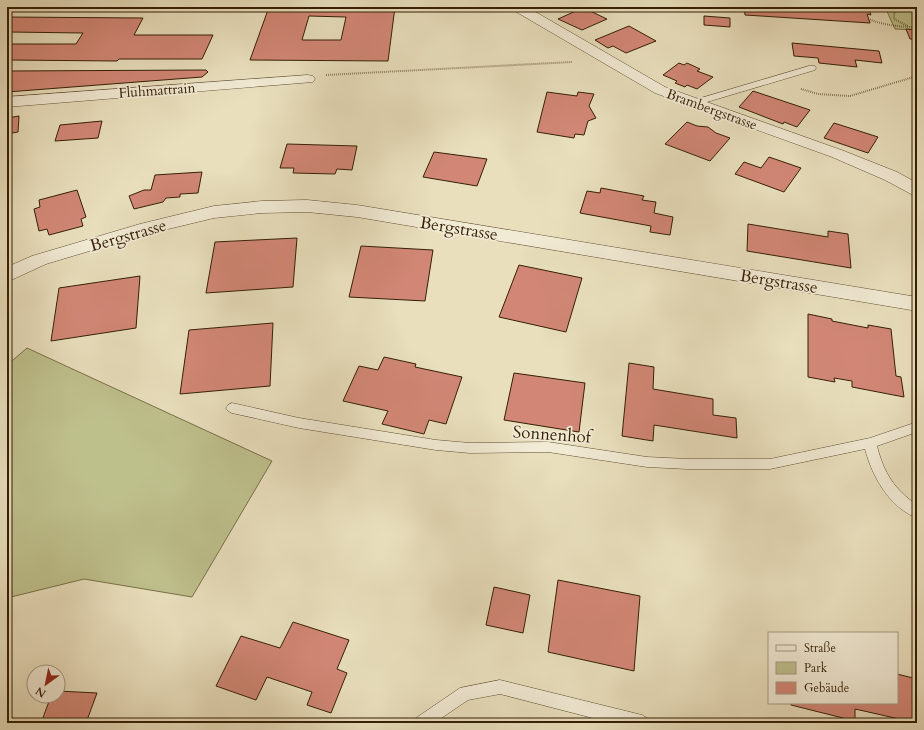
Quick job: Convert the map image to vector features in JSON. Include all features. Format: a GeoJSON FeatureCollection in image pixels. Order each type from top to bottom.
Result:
{"type":"FeatureCollection","features":[{"type":"Feature","properties":{"kind":"street","name":"Brambergstrasse"},"geometry":{"type":"LineString","coordinates":[[518,7],[660,90],[838,154],[891,176],[917,190]]}},
{"type":"Feature","properties":{"kind":"street","name":"Fluhmattrain"},"geometry":{"type":"LineString","coordinates":[[7,102],[308,79]]}},
{"type":"Feature","properties":{"kind":"street","name":"Bergstrasse"},"geometry":{"type":"LineString","coordinates":[[7,275],[39,260],[140,230],[214,212],[262,207],[307,206],[358,211],[917,304]]}},
{"type":"Feature","properties":{"kind":"lane"},"geometry":{"type":"LineString","coordinates":[[696,104],[704,100],[812,68]]}},
{"type":"Feature","properties":{"kind":"lane","name":"Sonnenhof"},"geometry":{"type":"LineString","coordinates":[[232,408],[299,423],[436,445],[470,448],[548,447],[647,462],[688,464],[770,464],[870,443],[917,427]]}},
{"type":"Feature","properties":{"kind":"lane"},"geometry":{"type":"LineString","coordinates":[[870,443],[877,468],[884,480],[904,504],[917,512]]}},
{"type":"Feature","properties":{"kind":"lane"},"geometry":{"type":"LineString","coordinates":[[421,723],[465,693],[500,687],[642,723]]}},
{"type":"Feature","properties":{"kind":"path"},"geometry":{"type":"LineString","coordinates":[[780,7],[832,11],[831,7]]}},
{"type":"Feature","properties":{"kind":"path"},"geometry":{"type":"LineString","coordinates":[[901,7],[894,13],[894,19],[908,26]]}},
{"type":"Feature","properties":{"kind":"path"},"geometry":{"type":"LineString","coordinates":[[868,19],[882,24],[900,27],[917,27]]}},
{"type":"Feature","properties":{"kind":"path"},"geometry":{"type":"LineString","coordinates":[[913,30],[917,27]]}},
{"type":"Feature","properties":{"kind":"path"},"geometry":{"type":"LineString","coordinates":[[308,79],[320,76],[580,61],[603,57]]}},
{"type":"Feature","properties":{"kind":"path"},"geometry":{"type":"LineString","coordinates":[[768,81],[818,94],[850,96],[917,76]]}},
{"type":"Feature","properties":{"kind":"green space"},"geometry":{"type":"Polygon","coordinates":[[[885,7],[917,7],[917,30],[895,29],[885,7]]]}},
{"type":"Feature","properties":{"kind":"green space"},"geometry":{"type":"Polygon","coordinates":[[[27,348],[272,461],[192,597],[84,579],[7,598],[7,365],[27,348]]]}},
{"type":"Feature","properties":{"kind":"building"},"geometry":{"type":"Polygon","coordinates":[[[269,7],[395,7],[388,61],[250,60],[269,7]],[[309,16],[302,40],[341,40],[346,17],[309,16]]]}},
{"type":"Feature","properties":{"kind":"building"},"geometry":{"type":"Polygon","coordinates":[[[744,7],[778,7],[832,11],[831,7],[868,7],[871,15],[867,14],[870,23],[745,15],[744,7]]]}},
{"type":"Feature","properties":{"kind":"building"},"geometry":{"type":"Polygon","coordinates":[[[578,10],[590,11],[607,19],[582,30],[558,19],[578,10]]]}},
{"type":"Feature","properties":{"kind":"building"},"geometry":{"type":"Polygon","coordinates":[[[704,16],[730,18],[730,27],[704,25],[704,16]]]}},
{"type":"Feature","properties":{"kind":"building"},"geometry":{"type":"Polygon","coordinates":[[[7,17],[143,18],[134,35],[213,35],[202,59],[119,59],[117,61],[7,60],[7,44],[76,44],[83,33],[9,32],[7,35],[7,17]]]}},
{"type":"Feature","properties":{"kind":"building"},"geometry":{"type":"Polygon","coordinates":[[[629,26],[656,41],[626,53],[613,46],[608,48],[595,40],[629,26]]]}},
{"type":"Feature","properties":{"kind":"building"},"geometry":{"type":"Polygon","coordinates":[[[906,29],[917,30],[917,39],[910,39],[906,29]]]}},
{"type":"Feature","properties":{"kind":"building"},"geometry":{"type":"Polygon","coordinates":[[[792,43],[879,51],[882,63],[855,60],[857,67],[819,63],[818,58],[794,56],[792,43]]]}},
{"type":"Feature","properties":{"kind":"building"},"geometry":{"type":"Polygon","coordinates":[[[679,63],[684,65],[687,63],[700,69],[697,71],[713,77],[697,89],[687,85],[685,87],[675,83],[677,81],[663,75],[679,63]]]}},
{"type":"Feature","properties":{"kind":"building"},"geometry":{"type":"Polygon","coordinates":[[[206,70],[208,72],[202,77],[7,92],[7,71],[206,70]]]}},
{"type":"Feature","properties":{"kind":"building"},"geometry":{"type":"Polygon","coordinates":[[[753,91],[810,110],[797,127],[784,122],[783,124],[739,107],[753,91]]]}},
{"type":"Feature","properties":{"kind":"building"},"geometry":{"type":"Polygon","coordinates":[[[547,92],[577,96],[578,92],[594,94],[589,106],[596,118],[588,121],[584,135],[575,134],[574,138],[537,132],[547,92]]]}},
{"type":"Feature","properties":{"kind":"building"},"geometry":{"type":"Polygon","coordinates":[[[19,116],[18,132],[7,134],[7,118],[19,116]]]}},
{"type":"Feature","properties":{"kind":"building"},"geometry":{"type":"Polygon","coordinates":[[[102,121],[98,138],[55,141],[60,125],[102,121]]]}},
{"type":"Feature","properties":{"kind":"building"},"geometry":{"type":"Polygon","coordinates":[[[687,122],[697,126],[708,127],[716,133],[730,138],[710,161],[665,144],[687,122]]]}},
{"type":"Feature","properties":{"kind":"building"},"geometry":{"type":"Polygon","coordinates":[[[834,123],[878,137],[868,153],[824,138],[834,123]]]}},
{"type":"Feature","properties":{"kind":"building"},"geometry":{"type":"Polygon","coordinates":[[[287,144],[357,146],[352,170],[337,169],[335,174],[293,173],[294,168],[280,168],[287,144]]]}},
{"type":"Feature","properties":{"kind":"building"},"geometry":{"type":"Polygon","coordinates":[[[434,152],[487,159],[477,186],[423,177],[434,152]]]}},
{"type":"Feature","properties":{"kind":"building"},"geometry":{"type":"Polygon","coordinates":[[[769,157],[801,168],[784,192],[735,174],[744,162],[761,168],[769,157]]]}},
{"type":"Feature","properties":{"kind":"building"},"geometry":{"type":"Polygon","coordinates":[[[202,172],[198,193],[180,194],[180,197],[166,198],[163,202],[134,209],[129,196],[144,190],[151,190],[155,175],[202,172]]]}},
{"type":"Feature","properties":{"kind":"building"},"geometry":{"type":"Polygon","coordinates":[[[601,188],[644,196],[642,200],[656,202],[654,213],[673,217],[670,235],[650,232],[651,226],[580,213],[587,191],[600,193],[601,188]]]}},
{"type":"Feature","properties":{"kind":"building"},"geometry":{"type":"Polygon","coordinates":[[[77,190],[86,217],[81,219],[83,226],[49,235],[47,229],[39,231],[34,209],[40,207],[39,200],[77,190]]]}},
{"type":"Feature","properties":{"kind":"building"},"geometry":{"type":"Polygon","coordinates":[[[748,224],[828,237],[828,231],[848,234],[851,268],[747,251],[748,224]]]}},
{"type":"Feature","properties":{"kind":"building"},"geometry":{"type":"Polygon","coordinates":[[[297,238],[293,287],[206,293],[215,242],[297,238]]]}},
{"type":"Feature","properties":{"kind":"building"},"geometry":{"type":"Polygon","coordinates":[[[361,246],[433,250],[425,301],[349,297],[361,246]]]}},
{"type":"Feature","properties":{"kind":"building"},"geometry":{"type":"Polygon","coordinates":[[[519,265],[582,278],[566,332],[499,317],[519,265]]]}},
{"type":"Feature","properties":{"kind":"building"},"geometry":{"type":"Polygon","coordinates":[[[140,276],[136,328],[51,341],[59,288],[140,276]]]}},
{"type":"Feature","properties":{"kind":"building"},"geometry":{"type":"Polygon","coordinates":[[[808,314],[832,319],[832,321],[868,328],[868,325],[891,329],[896,376],[901,377],[904,397],[852,387],[852,381],[834,378],[835,382],[808,377],[808,314]]]}},
{"type":"Feature","properties":{"kind":"building"},"geometry":{"type":"Polygon","coordinates":[[[273,323],[270,386],[180,394],[189,330],[273,323]]]}},
{"type":"Feature","properties":{"kind":"building"},"geometry":{"type":"Polygon","coordinates":[[[384,357],[416,364],[415,367],[462,377],[446,424],[429,420],[424,434],[382,424],[388,411],[343,401],[359,366],[378,370],[384,357]]]}},
{"type":"Feature","properties":{"kind":"building"},"geometry":{"type":"Polygon","coordinates":[[[629,363],[654,367],[653,389],[713,399],[713,415],[736,418],[737,438],[654,425],[653,441],[622,436],[629,363]]]}},
{"type":"Feature","properties":{"kind":"building"},"geometry":{"type":"Polygon","coordinates":[[[514,373],[585,383],[579,432],[504,420],[514,373]]]}},
{"type":"Feature","properties":{"kind":"building"},"geometry":{"type":"Polygon","coordinates":[[[558,580],[640,596],[634,671],[548,652],[558,580]]]}},
{"type":"Feature","properties":{"kind":"building"},"geometry":{"type":"Polygon","coordinates":[[[494,587],[530,595],[523,633],[486,625],[494,587]]]}},
{"type":"Feature","properties":{"kind":"building"},"geometry":{"type":"Polygon","coordinates":[[[293,622],[349,640],[337,669],[347,673],[331,713],[307,705],[312,692],[267,677],[256,700],[216,686],[241,636],[280,648],[293,622]]]}},
{"type":"Feature","properties":{"kind":"building"},"geometry":{"type":"Polygon","coordinates":[[[898,674],[917,679],[917,723],[855,709],[855,721],[791,705],[898,704],[898,674]]]}},
{"type":"Feature","properties":{"kind":"building"},"geometry":{"type":"Polygon","coordinates":[[[66,691],[97,693],[86,723],[41,723],[48,704],[66,704],[66,691]]]}}]}
